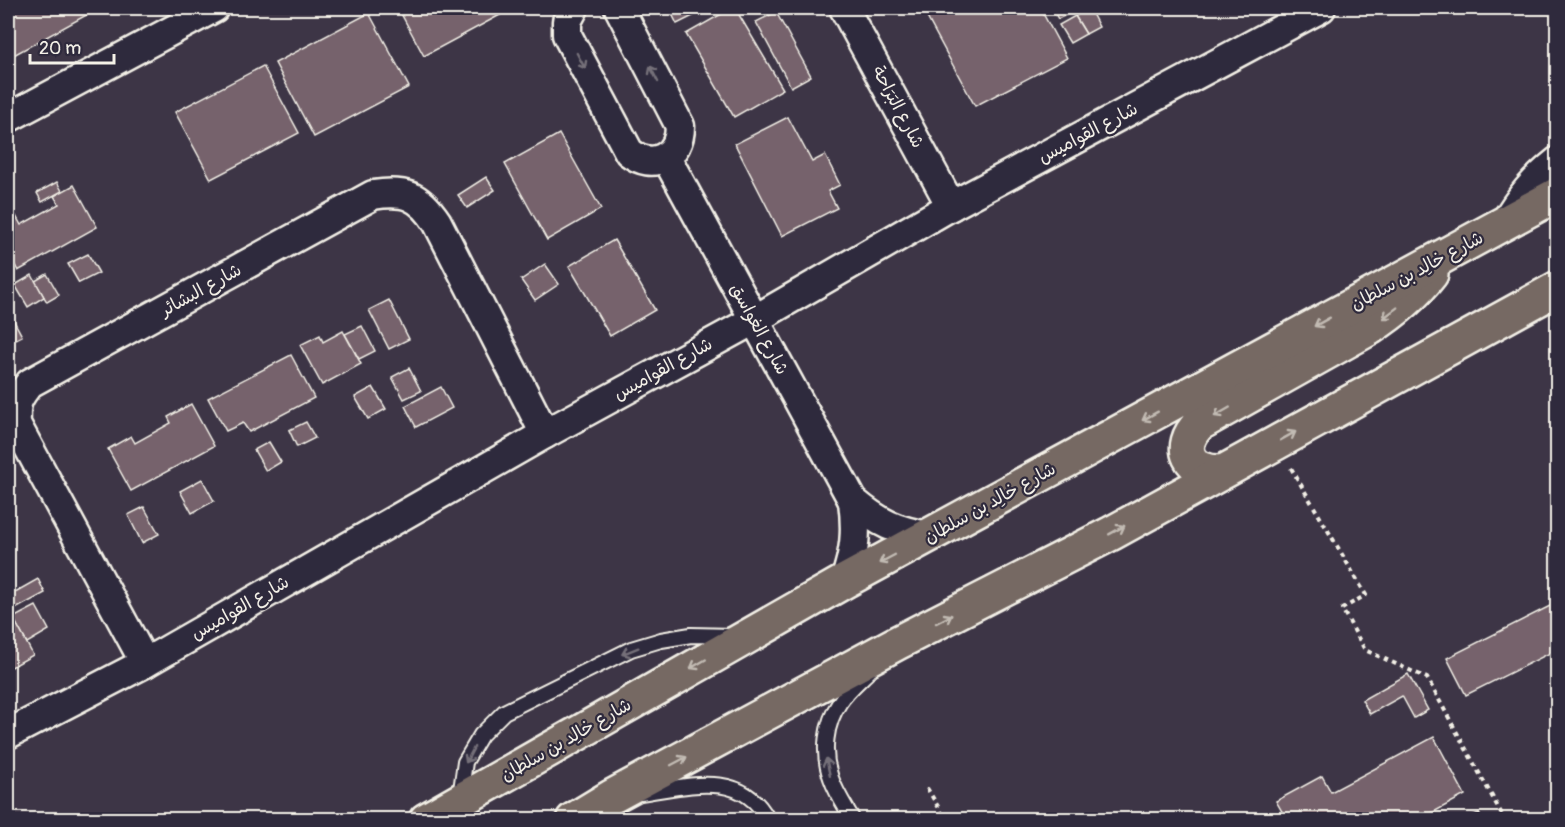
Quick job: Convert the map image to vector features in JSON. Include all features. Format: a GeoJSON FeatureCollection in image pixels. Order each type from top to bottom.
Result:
{"type":"FeatureCollection","features":[{"type":"Feature","properties":{"kind":"main road","name":"شارع خالِد بن سلطان"},"geometry":{"type":"LineString","coordinates":[[426,819],[845,581],[1557,194]]}},
{"type":"Feature","properties":{"kind":"main road"},"geometry":{"type":"LineString","coordinates":[[1221,472],[1200,469],[1192,462],[1187,442],[1199,424],[1391,314],[1429,277],[1444,255]]}},
{"type":"Feature","properties":{"kind":"main road"},"geometry":{"type":"LineString","coordinates":[[573,819],[897,643],[1112,533],[1557,288]]}},
{"type":"Feature","properties":{"kind":"street"},"geometry":{"type":"LineString","coordinates":[[8,118],[214,8]]}},
{"type":"Feature","properties":{"kind":"street"},"geometry":{"type":"LineString","coordinates":[[574,8],[567,21],[567,35],[629,152],[647,161],[656,160],[673,152],[678,144],[680,126],[619,8]]}},
{"type":"Feature","properties":{"kind":"street","name":"شارع البَرَاحة"},"geometry":{"type":"LineString","coordinates":[[844,8],[951,206]]}},
{"type":"Feature","properties":{"kind":"street","name":"شارع القواميس"},"geometry":{"type":"LineString","coordinates":[[8,734],[145,663],[545,434],[754,320],[951,206],[1321,8]]}},
{"type":"Feature","properties":{"kind":"street","name":"شارع الغواسق"},"geometry":{"type":"LineString","coordinates":[[666,157],[853,501],[869,515],[888,526],[908,533],[929,536]]}},
{"type":"Feature","properties":{"kind":"street"},"geometry":{"type":"LineString","coordinates":[[1504,224],[1518,200],[1536,179],[1557,161]]}},
{"type":"Feature","properties":{"kind":"street","name":"شارع البشائر"},"geometry":{"type":"LineString","coordinates":[[145,663],[16,423],[16,408],[20,394],[30,383],[373,195],[392,192],[410,196],[426,206],[437,222],[545,434]]}},
{"type":"Feature","properties":{"kind":"street","name":"شارع الغواسق"},"geometry":{"type":"LineString","coordinates":[[845,581],[852,562],[855,542],[856,522],[853,501]]}},
{"type":"Feature","properties":{"kind":"lane"},"geometry":{"type":"LineString","coordinates":[[460,801],[465,762],[481,735],[504,712],[631,649],[661,640],[691,635],[749,636]]}},
{"type":"Feature","properties":{"kind":"lane"},"geometry":{"type":"LineString","coordinates":[[853,819],[831,781],[825,748],[828,732],[832,716],[840,701],[897,643]]}},
{"type":"Feature","properties":{"kind":"lane"},"geometry":{"type":"LineString","coordinates":[[611,797],[712,784],[732,787],[749,795],[763,809],[768,819]]}},
{"type":"Feature","properties":{"kind":"path"},"geometry":{"type":"LineString","coordinates":[[1276,442],[1366,595],[1342,609],[1365,650],[1427,678],[1505,819]]}},
{"type":"Feature","properties":{"kind":"path"},"geometry":{"type":"LineString","coordinates":[[927,788],[946,819]]}},
{"type":"Feature","properties":{"kind":"building"},"geometry":{"type":"Polygon","coordinates":[[[8,8],[90,8],[92,12],[12,56],[8,48],[8,8]]]}},
{"type":"Feature","properties":{"kind":"building"},"geometry":{"type":"Polygon","coordinates":[[[398,8],[513,8],[424,56],[398,8]]]}},
{"type":"Feature","properties":{"kind":"building"},"geometry":{"type":"Polygon","coordinates":[[[669,8],[709,8],[677,24],[669,8]]]}},
{"type":"Feature","properties":{"kind":"building"},"geometry":{"type":"Polygon","coordinates":[[[735,8],[783,89],[734,117],[686,34],[735,8]]]}},
{"type":"Feature","properties":{"kind":"building"},"geometry":{"type":"Polygon","coordinates":[[[922,8],[1040,8],[1067,58],[975,106],[922,8]]]}},
{"type":"Feature","properties":{"kind":"building"},"geometry":{"type":"Polygon","coordinates":[[[1052,8],[1079,8],[1058,19],[1052,8]]]}},
{"type":"Feature","properties":{"kind":"building"},"geometry":{"type":"Polygon","coordinates":[[[1089,8],[1099,27],[1086,34],[1075,16],[1089,8]]]}},
{"type":"Feature","properties":{"kind":"building"},"geometry":{"type":"Polygon","coordinates":[[[776,12],[811,76],[791,87],[756,22],[776,12]]]}},
{"type":"Feature","properties":{"kind":"building"},"geometry":{"type":"Polygon","coordinates":[[[369,13],[409,87],[314,137],[275,63],[369,13]]]}},
{"type":"Feature","properties":{"kind":"building"},"geometry":{"type":"Polygon","coordinates":[[[1075,16],[1086,34],[1070,43],[1059,25],[1075,16]]]}},
{"type":"Feature","properties":{"kind":"building"},"geometry":{"type":"Polygon","coordinates":[[[263,66],[299,133],[211,179],[175,112],[263,66]]]}},
{"type":"Feature","properties":{"kind":"building"},"geometry":{"type":"Polygon","coordinates":[[[788,117],[812,162],[825,155],[840,185],[828,191],[837,208],[782,236],[735,144],[788,117]]]}},
{"type":"Feature","properties":{"kind":"building"},"geometry":{"type":"Polygon","coordinates":[[[559,134],[601,209],[547,240],[505,164],[559,134]]]}},
{"type":"Feature","properties":{"kind":"building"},"geometry":{"type":"Polygon","coordinates":[[[486,177],[495,190],[467,208],[458,195],[486,177]]]}},
{"type":"Feature","properties":{"kind":"building"},"geometry":{"type":"Polygon","coordinates":[[[57,182],[62,191],[42,202],[37,193],[57,182]]]}},
{"type":"Feature","properties":{"kind":"building"},"geometry":{"type":"Polygon","coordinates":[[[74,185],[97,227],[18,271],[8,252],[8,221],[16,216],[21,225],[59,204],[54,196],[74,185]]]}},
{"type":"Feature","properties":{"kind":"building"},"geometry":{"type":"Polygon","coordinates":[[[614,240],[655,310],[610,336],[569,266],[614,240]]]}},
{"type":"Feature","properties":{"kind":"building"},"geometry":{"type":"Polygon","coordinates":[[[88,254],[99,273],[79,283],[68,264],[88,254]]]}},
{"type":"Feature","properties":{"kind":"building"},"geometry":{"type":"Polygon","coordinates":[[[545,264],[559,284],[535,300],[521,280],[545,264]]]}},
{"type":"Feature","properties":{"kind":"building"},"geometry":{"type":"Polygon","coordinates":[[[47,274],[59,295],[47,302],[35,281],[47,274]]]}},
{"type":"Feature","properties":{"kind":"building"},"geometry":{"type":"Polygon","coordinates":[[[32,275],[44,297],[28,307],[15,285],[32,275]]]}},
{"type":"Feature","properties":{"kind":"building"},"geometry":{"type":"Polygon","coordinates":[[[389,300],[409,339],[389,349],[369,310],[389,300]]]}},
{"type":"Feature","properties":{"kind":"building"},"geometry":{"type":"Polygon","coordinates":[[[8,308],[14,321],[8,324],[8,308]]]}},
{"type":"Feature","properties":{"kind":"building"},"geometry":{"type":"Polygon","coordinates":[[[14,321],[22,336],[8,343],[8,324],[14,321]]]}},
{"type":"Feature","properties":{"kind":"building"},"geometry":{"type":"Polygon","coordinates":[[[362,326],[375,351],[359,359],[345,334],[362,326]]]}},
{"type":"Feature","properties":{"kind":"building"},"geometry":{"type":"Polygon","coordinates":[[[343,331],[361,364],[322,385],[300,345],[320,335],[323,342],[343,331]]]}},
{"type":"Feature","properties":{"kind":"building"},"geometry":{"type":"Polygon","coordinates":[[[291,355],[314,398],[249,432],[243,423],[226,431],[208,398],[291,355]]]}},
{"type":"Feature","properties":{"kind":"building"},"geometry":{"type":"Polygon","coordinates":[[[409,368],[421,391],[404,399],[392,377],[409,368]]]}},
{"type":"Feature","properties":{"kind":"building"},"geometry":{"type":"Polygon","coordinates":[[[373,387],[386,409],[368,419],[355,397],[373,387]]]}},
{"type":"Feature","properties":{"kind":"building"},"geometry":{"type":"Polygon","coordinates":[[[441,387],[452,408],[416,427],[405,406],[441,387]]]}},
{"type":"Feature","properties":{"kind":"building"},"geometry":{"type":"Polygon","coordinates":[[[191,404],[214,446],[131,491],[108,449],[131,436],[135,443],[171,423],[168,417],[191,404]]]}},
{"type":"Feature","properties":{"kind":"building"},"geometry":{"type":"Polygon","coordinates":[[[306,422],[315,438],[297,447],[289,430],[306,422]]]}},
{"type":"Feature","properties":{"kind":"building"},"geometry":{"type":"Polygon","coordinates":[[[269,442],[281,462],[266,471],[254,450],[269,442]]]}},
{"type":"Feature","properties":{"kind":"building"},"geometry":{"type":"Polygon","coordinates":[[[202,479],[214,501],[192,513],[180,491],[202,479]]]}},
{"type":"Feature","properties":{"kind":"building"},"geometry":{"type":"Polygon","coordinates":[[[144,507],[159,534],[142,543],[128,515],[144,507]]]}},
{"type":"Feature","properties":{"kind":"building"},"geometry":{"type":"Polygon","coordinates":[[[38,579],[45,593],[10,612],[8,596],[38,579]]]}},
{"type":"Feature","properties":{"kind":"building"},"geometry":{"type":"Polygon","coordinates":[[[1558,602],[1558,649],[1466,695],[1447,658],[1558,602]]]}},
{"type":"Feature","properties":{"kind":"building"},"geometry":{"type":"Polygon","coordinates":[[[36,606],[49,630],[27,643],[13,618],[36,606]]]}},
{"type":"Feature","properties":{"kind":"building"},"geometry":{"type":"Polygon","coordinates":[[[8,608],[33,655],[8,669],[8,608]]]}},
{"type":"Feature","properties":{"kind":"building"},"geometry":{"type":"Polygon","coordinates":[[[1408,674],[1428,710],[1414,718],[1402,696],[1370,714],[1362,700],[1408,674]]]}},
{"type":"Feature","properties":{"kind":"building"},"geometry":{"type":"Polygon","coordinates":[[[1434,737],[1465,795],[1419,820],[1275,820],[1284,815],[1276,801],[1322,776],[1331,792],[1434,737]]]}},
{"type":"Feature","properties":{"kind":"building"},"geometry":{"type":"Polygon","coordinates":[[[1479,813],[1482,820],[1471,820],[1469,817],[1479,813]]]}}]}
